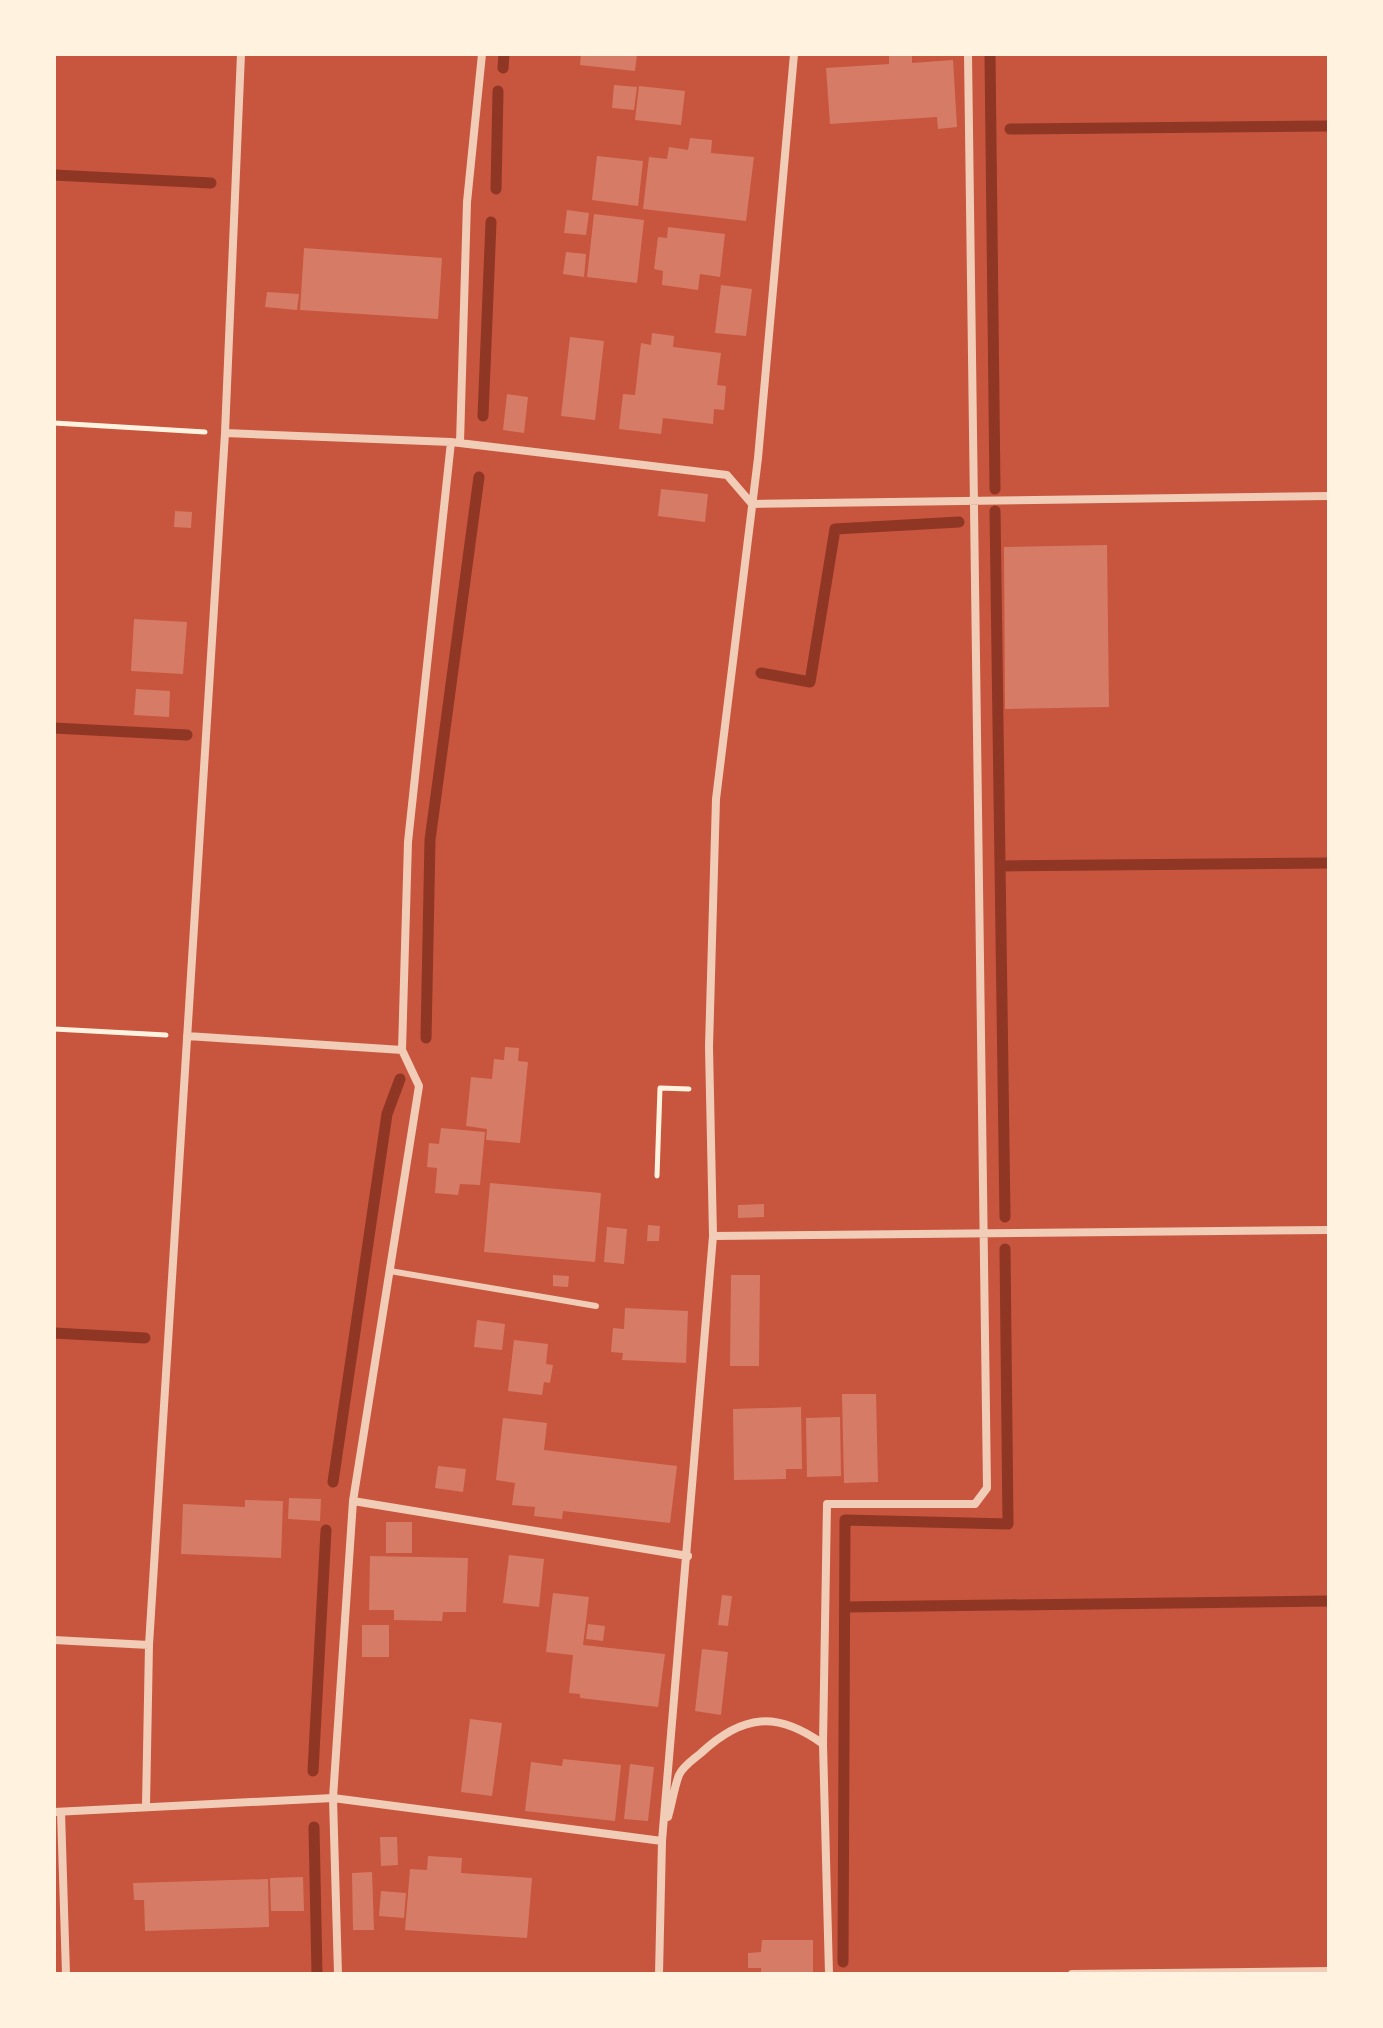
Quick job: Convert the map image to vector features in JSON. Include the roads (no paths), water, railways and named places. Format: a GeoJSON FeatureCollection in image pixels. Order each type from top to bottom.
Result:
{"type":"FeatureCollection","features":[{"type":"Feature","properties":{"kind":"street"},"geometry":{"type":"LineString","coordinates":[[146,1806],[149,1645],[225,433],[241,54]]}},
{"type":"Feature","properties":{"kind":"street"},"geometry":{"type":"LineString","coordinates":[[338,1974],[333,1798],[353,1501],[419,1086],[402,1050],[410,795],[455,443],[467,202],[482,54]]}},
{"type":"Feature","properties":{"kind":"street"},"geometry":{"type":"LineString","coordinates":[[659,1974],[662,1841],[713,1236],[710,1090],[716,799],[752,504],[794,54]]}},
{"type":"Feature","properties":{"kind":"street"},"geometry":{"type":"LineString","coordinates":[[829,1974],[823,1744],[827,1504],[975,1504],[987,1488],[968,54]]}},
{"type":"Feature","properties":{"kind":"street"},"geometry":{"type":"LineString","coordinates":[[225,433],[455,443],[727,475],[752,504]]}},
{"type":"Feature","properties":{"kind":"street"},"geometry":{"type":"LineString","coordinates":[[752,504],[1329,496]]}},
{"type":"Feature","properties":{"kind":"street"},"geometry":{"type":"LineString","coordinates":[[187,1036],[402,1050]]}},
{"type":"Feature","properties":{"kind":"street"},"geometry":{"type":"LineString","coordinates":[[713,1236],[1329,1230]]}},
{"type":"Feature","properties":{"kind":"street"},"geometry":{"type":"LineString","coordinates":[[353,1501],[688,1556]]}},
{"type":"Feature","properties":{"kind":"street"},"geometry":{"type":"LineString","coordinates":[[54,1640],[149,1645]]}},
{"type":"Feature","properties":{"kind":"street"},"geometry":{"type":"LineString","coordinates":[[662,1841],[680,1772],[709,1745],[741,1725],[765,1721],[797,1726],[823,1744]]}},
{"type":"Feature","properties":{"kind":"street"},"geometry":{"type":"LineString","coordinates":[[66,1974],[57,1812],[333,1798],[662,1841]]}},
{"type":"Feature","properties":{"kind":"street"},"geometry":{"type":"LineString","coordinates":[[1072,1974],[1329,1971]]}},
{"type":"Feature","properties":{"kind":"lane"},"geometry":{"type":"LineString","coordinates":[[390,1271],[596,1306]]}},
{"type":"Feature","properties":{"kind":"waterway"},"geometry":{"type":"LineString","coordinates":[[503,68],[504,54]]}},
{"type":"Feature","properties":{"kind":"waterway"},"geometry":{"type":"LineString","coordinates":[[990,54],[995,489]]}},
{"type":"Feature","properties":{"kind":"waterway"},"geometry":{"type":"LineString","coordinates":[[496,189],[498,91]]}},
{"type":"Feature","properties":{"kind":"waterway"},"geometry":{"type":"LineString","coordinates":[[1010,129],[1329,126]]}},
{"type":"Feature","properties":{"kind":"waterway"},"geometry":{"type":"LineString","coordinates":[[54,175],[211,183]]}},
{"type":"Feature","properties":{"kind":"waterway"},"geometry":{"type":"LineString","coordinates":[[483,416],[491,222]]}},
{"type":"Feature","properties":{"kind":"waterway"},"geometry":{"type":"LineString","coordinates":[[426,1038],[430,840],[479,477]]}},
{"type":"Feature","properties":{"kind":"waterway"},"geometry":{"type":"LineString","coordinates":[[995,511],[1005,1217]]}},
{"type":"Feature","properties":{"kind":"waterway"},"geometry":{"type":"LineString","coordinates":[[761,673],[810,682],[835,529],[959,522]]}},
{"type":"Feature","properties":{"kind":"waterway"},"geometry":{"type":"LineString","coordinates":[[54,728],[187,735]]}},
{"type":"Feature","properties":{"kind":"waterway"},"geometry":{"type":"LineString","coordinates":[[1000,866],[1329,863]]}},
{"type":"Feature","properties":{"kind":"waterway"},"geometry":{"type":"LineString","coordinates":[[333,1482],[387,1114],[400,1079]]}},
{"type":"Feature","properties":{"kind":"waterway"},"geometry":{"type":"LineString","coordinates":[[843,1962],[845,1520],[1008,1524],[1005,1249]]}},
{"type":"Feature","properties":{"kind":"waterway"},"geometry":{"type":"LineString","coordinates":[[54,1333],[145,1338]]}},
{"type":"Feature","properties":{"kind":"waterway"},"geometry":{"type":"LineString","coordinates":[[313,1771],[326,1530]]}},
{"type":"Feature","properties":{"kind":"waterway"},"geometry":{"type":"LineString","coordinates":[[845,1607],[1329,1601]]}},
{"type":"Feature","properties":{"kind":"waterway"},"geometry":{"type":"LineString","coordinates":[[314,1827],[317,1974]]}}]}
